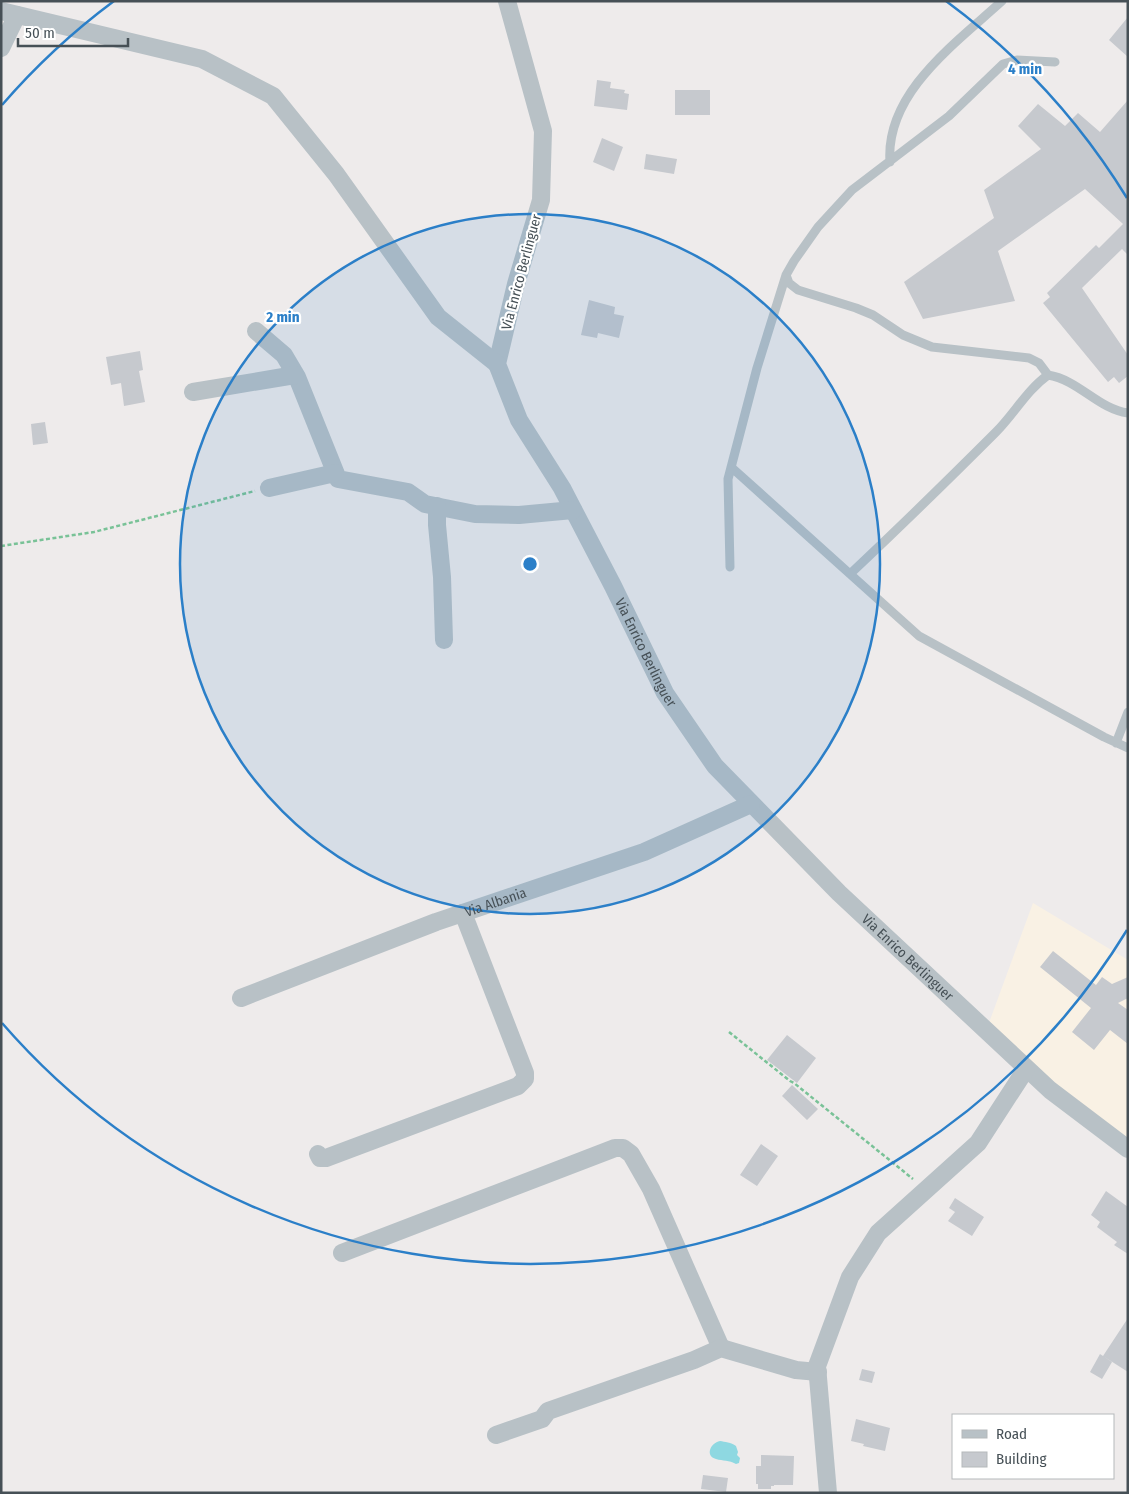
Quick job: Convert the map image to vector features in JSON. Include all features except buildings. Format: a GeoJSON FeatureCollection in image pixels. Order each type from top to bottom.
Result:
{"type":"FeatureCollection","features":[{"type":"Feature","properties":{"kind":"street","name":"Via Enrico Berlinguer"},"geometry":{"type":"LineString","coordinates":[[507,1],[543,131],[541,200],[516,284],[497,364],[519,420],[574,510],[665,693],[714,766],[839,893],[1026,1069],[1050,1090],[1128,1149]]}},
{"type":"Feature","properties":{"kind":"street"},"geometry":{"type":"LineString","coordinates":[[1,48],[9,13],[202,59],[272,96],[336,174],[438,317],[497,364]]}},
{"type":"Feature","properties":{"kind":"street"},"geometry":{"type":"LineString","coordinates":[[256,330],[284,355],[296,374],[338,479],[408,492],[425,504],[475,514],[519,515],[574,510]]}},
{"type":"Feature","properties":{"kind":"street"},"geometry":{"type":"LineString","coordinates":[[194,392],[296,374]]}},
{"type":"Feature","properties":{"kind":"street"},"geometry":{"type":"LineString","coordinates":[[269,488],[335,473]]}},
{"type":"Feature","properties":{"kind":"street"},"geometry":{"type":"LineString","coordinates":[[437,506],[444,640]]}},
{"type":"Feature","properties":{"kind":"street","name":"Via Albania"},"geometry":{"type":"LineString","coordinates":[[240,998],[463,913],[644,852],[751,804]]}},
{"type":"Feature","properties":{"kind":"street"},"geometry":{"type":"LineString","coordinates":[[318,1154],[320,1158],[326,1158],[518,1086],[525,1079],[525,1073],[463,913]]}},
{"type":"Feature","properties":{"kind":"street"},"geometry":{"type":"LineString","coordinates":[[828,1493],[817,1366],[850,1277],[878,1233],[978,1143],[1026,1069]]}},
{"type":"Feature","properties":{"kind":"street"},"geometry":{"type":"LineString","coordinates":[[342,1253],[615,1148],[623,1148],[631,1154],[651,1189],[722,1348]]}},
{"type":"Feature","properties":{"kind":"street"},"geometry":{"type":"LineString","coordinates":[[496,1435],[542,1419],[548,1412],[694,1360],[722,1348],[796,1370],[818,1372]]}},
{"type":"Feature","properties":{"kind":"lane"},"geometry":{"type":"LineString","coordinates":[[890,162],[889,147],[896,120],[908,97],[934,62],[1002,1]]}},
{"type":"Feature","properties":{"kind":"lane"},"geometry":{"type":"LineString","coordinates":[[730,567],[728,479],[757,368],[786,275],[813,234],[852,190],[949,116],[1003,64],[1017,60],[1055,62]]}},
{"type":"Feature","properties":{"kind":"lane"},"geometry":{"type":"LineString","coordinates":[[786,275],[789,283],[798,290],[873,315],[903,335],[932,347],[1029,358],[1039,363],[1048,375],[1065,379],[1110,408],[1118,412],[1128,413]]}},
{"type":"Feature","properties":{"kind":"lane"},"geometry":{"type":"LineString","coordinates":[[850,574],[1006,422],[1036,386],[1048,375]]}},
{"type":"Feature","properties":{"kind":"lane"},"geometry":{"type":"LineString","coordinates":[[731,467],[919,636],[1128,748]]}},
{"type":"Feature","properties":{"kind":"lane"},"geometry":{"type":"LineString","coordinates":[[1116,743],[1128,712]]}},
{"type":"Feature","properties":{"kind":"path"},"geometry":{"type":"LineString","coordinates":[[1,546],[104,530],[269,488]]}},
{"type":"Feature","properties":{"kind":"path"},"geometry":{"type":"LineString","coordinates":[[729,1032],[926,1189]]}},
{"type":"Feature","properties":{"kind":"shaded area"},"geometry":{"type":"Polygon","coordinates":[[[1033,903],[1128,960],[1128,1148],[986,1031],[1033,903]]]}},
{"type":"Feature","properties":{"kind":"water"},"geometry":{"type":"Polygon","coordinates":[[[720,1441],[736,1446],[737,1455],[740,1458],[739,1463],[716,1459],[711,1455],[711,1447],[720,1441]]]}}]}
